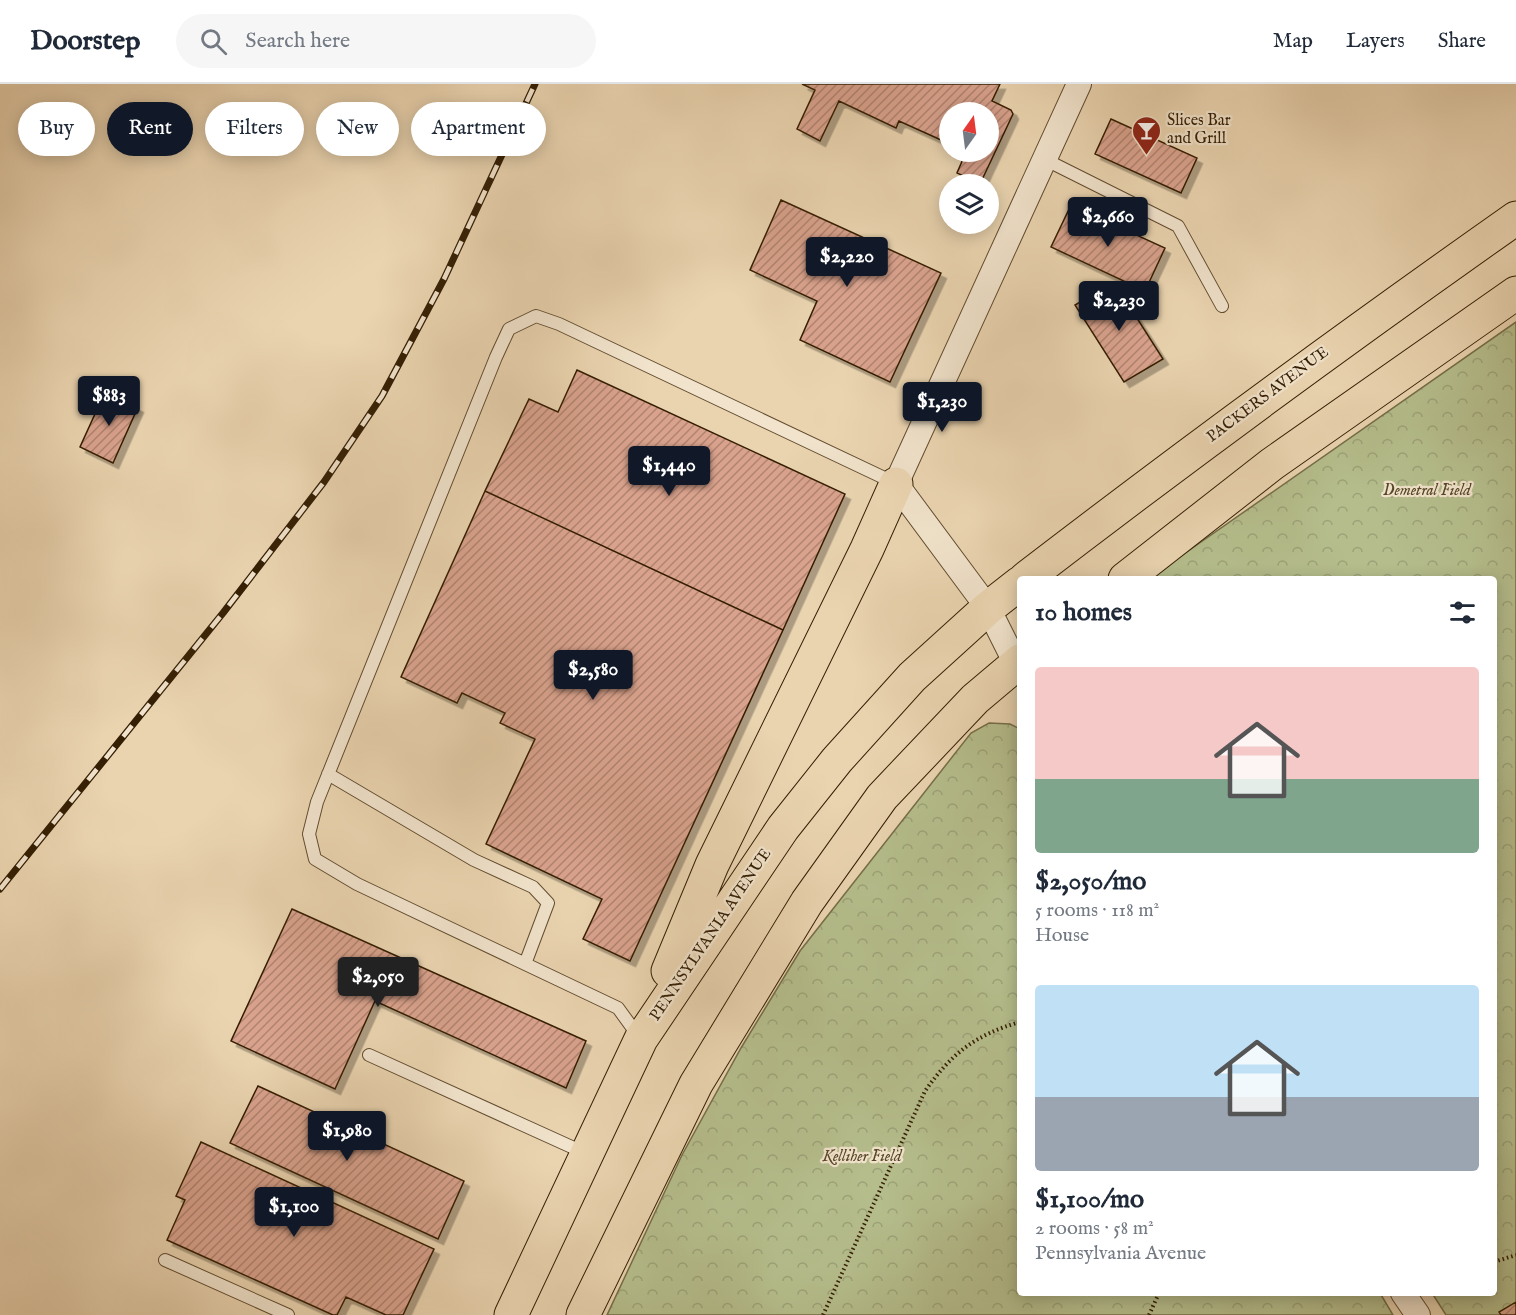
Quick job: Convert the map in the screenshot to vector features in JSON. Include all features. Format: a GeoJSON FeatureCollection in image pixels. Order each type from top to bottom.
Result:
{"type":"FeatureCollection","features":[{"type":"Feature","properties":{"kind":"main road","name":"PACKERS AVENUE"},"geometry":{"type":"LineString","coordinates":[[1029,576],[1325,353],[1516,218]]}},
{"type":"Feature","properties":{"kind":"main road"},"geometry":{"type":"LineString","coordinates":[[1129,576],[1272,464],[1516,292]]}},
{"type":"Feature","properties":{"kind":"main road"},"geometry":{"type":"LineString","coordinates":[[641,1039],[712,865],[867,549],[896,484]]}},
{"type":"Feature","properties":{"kind":"main road"},"geometry":{"type":"LineString","coordinates":[[988,608],[1017,585]]}},
{"type":"Feature","properties":{"kind":"main road","name":"PENNSYLVANIA AVENUE"},"geometry":{"type":"LineString","coordinates":[[512,1315],[641,1039],[783,828],[837,760],[912,677],[988,608]]}},
{"type":"Feature","properties":{"kind":"main road"},"geometry":{"type":"LineString","coordinates":[[583,1315],[696,1084],[807,902],[882,797],[975,699],[1017,667]]}},
{"type":"Feature","properties":{"kind":"street"},"geometry":{"type":"LineString","coordinates":[[1017,664],[988,608],[896,484],[1079,84]]}},
{"type":"Feature","properties":{"kind":"street"},"geometry":{"type":"LineString","coordinates":[[1406,1296],[1418,1315]]}},
{"type":"Feature","properties":{"kind":"lane"},"geometry":{"type":"LineString","coordinates":[[1044,159],[1178,226],[1222,306]]}},
{"type":"Feature","properties":{"kind":"lane"},"geometry":{"type":"LineString","coordinates":[[641,1039],[618,1008],[357,884],[315,859],[309,834],[317,802],[328,774],[509,329],[536,316],[559,324],[896,484]]}},
{"type":"Feature","properties":{"kind":"lane"},"geometry":{"type":"LineString","coordinates":[[328,774],[474,860],[533,887],[548,903],[525,964]]}},
{"type":"Feature","properties":{"kind":"lane"},"geometry":{"type":"LineString","coordinates":[[369,1055],[586,1154]]}},
{"type":"Feature","properties":{"kind":"lane"},"geometry":{"type":"LineString","coordinates":[[165,1260],[288,1315]]}},
{"type":"Feature","properties":{"kind":"path"},"geometry":{"type":"LineString","coordinates":[[823,1315],[925,1091],[938,1073],[959,1052],[980,1037],[1017,1023]]}},
{"type":"Feature","properties":{"kind":"path"},"geometry":{"type":"LineString","coordinates":[[1497,1261],[1516,1256]]}},
{"type":"Feature","properties":{"kind":"path"},"geometry":{"type":"LineString","coordinates":[[1149,1315],[1158,1296]]}},
{"type":"Feature","properties":{"kind":"green space","name":"Demetral Field"},"geometry":{"type":"Polygon","coordinates":[[[1516,322],[1516,1315],[1446,1315],[1434,1296],[1497,1296],[1497,576],[1152,576],[1516,322]]]}},
{"type":"Feature","properties":{"kind":"green space","name":"Kelliher Field"},"geometry":{"type":"Polygon","coordinates":[[[989,723],[1010,724],[1017,728],[1017,1296],[1382,1296],[1393,1315],[607,1315],[682,1155],[741,1048],[800,951],[971,733],[989,723]]]}},
{"type":"Feature","properties":{"kind":"building"},"geometry":{"type":"Polygon","coordinates":[[[802,84],[1000,84],[992,101],[994,102],[939,102],[939,139],[899,121],[896,128],[839,101],[820,141],[797,129],[815,90],[802,84]]]}},
{"type":"Feature","properties":{"kind":"building"},"geometry":{"type":"Polygon","coordinates":[[[999,104],[1011,110],[1013,114],[999,144],[999,104]]]}},
{"type":"Feature","properties":{"kind":"building","name":"Slices Bar and Grill"},"geometry":{"type":"Polygon","coordinates":[[[1111,119],[1197,158],[1181,193],[1095,154],[1111,119]]]}},
{"type":"Feature","properties":{"kind":"building"},"geometry":{"type":"Polygon","coordinates":[[[962,162],[990,162],[985,174],[957,173],[962,162]]]}},
{"type":"Feature","properties":{"kind":"building"},"geometry":{"type":"Polygon","coordinates":[[[781,200],[941,273],[890,382],[800,340],[817,301],[750,270],[781,200]]]}},
{"type":"Feature","properties":{"kind":"building"},"geometry":{"type":"Polygon","coordinates":[[[1071,205],[1165,248],[1145,291],[1051,247],[1071,205]]]}},
{"type":"Feature","properties":{"kind":"building"},"geometry":{"type":"Polygon","coordinates":[[[1114,282],[1163,359],[1124,382],[1075,305],[1114,282]]]}},
{"type":"Feature","properties":{"kind":"building"},"geometry":{"type":"Polygon","coordinates":[[[577,370],[845,494],[783,630],[485,491],[529,399],[558,412],[577,370]]]}},
{"type":"Feature","properties":{"kind":"building"},"geometry":{"type":"Polygon","coordinates":[[[105,392],[138,407],[113,463],[80,447],[105,392]]]}},
{"type":"Feature","properties":{"kind":"building"},"geometry":{"type":"Polygon","coordinates":[[[485,491],[783,630],[630,961],[583,939],[602,899],[486,844],[535,739],[500,723],[505,713],[462,693],[457,703],[401,677],[485,491]]]}},
{"type":"Feature","properties":{"kind":"building"},"geometry":{"type":"Polygon","coordinates":[[[292,909],[586,1041],[566,1088],[375,1001],[335,1089],[231,1041],[292,909]]]}},
{"type":"Feature","properties":{"kind":"building"},"geometry":{"type":"Polygon","coordinates":[[[258,1086],[464,1181],[438,1239],[230,1143],[258,1086]]]}},
{"type":"Feature","properties":{"kind":"building"},"geometry":{"type":"Polygon","coordinates":[[[201,1142],[434,1249],[403,1315],[386,1315],[346,1297],[337,1315],[333,1315],[167,1240],[185,1200],[176,1196],[201,1142]]]}},
{"type":"Feature","properties":{"kind":"building"},"geometry":{"type":"Polygon","coordinates":[[[1516,1302],[1516,1315],[1501,1315],[1499,1312],[1516,1302]]]}},
{"type":"Feature","properties":{"kind":"railway"},"geometry":{"type":"LineString","coordinates":[[0,889],[223,613],[324,482],[382,396],[444,279],[535,84]]}},
{"type":"Feature","properties":{"kind":"place","name":"Slices Bar and Grill"},"geometry":{"type":"Point","coordinates":[1146,156]}}]}
